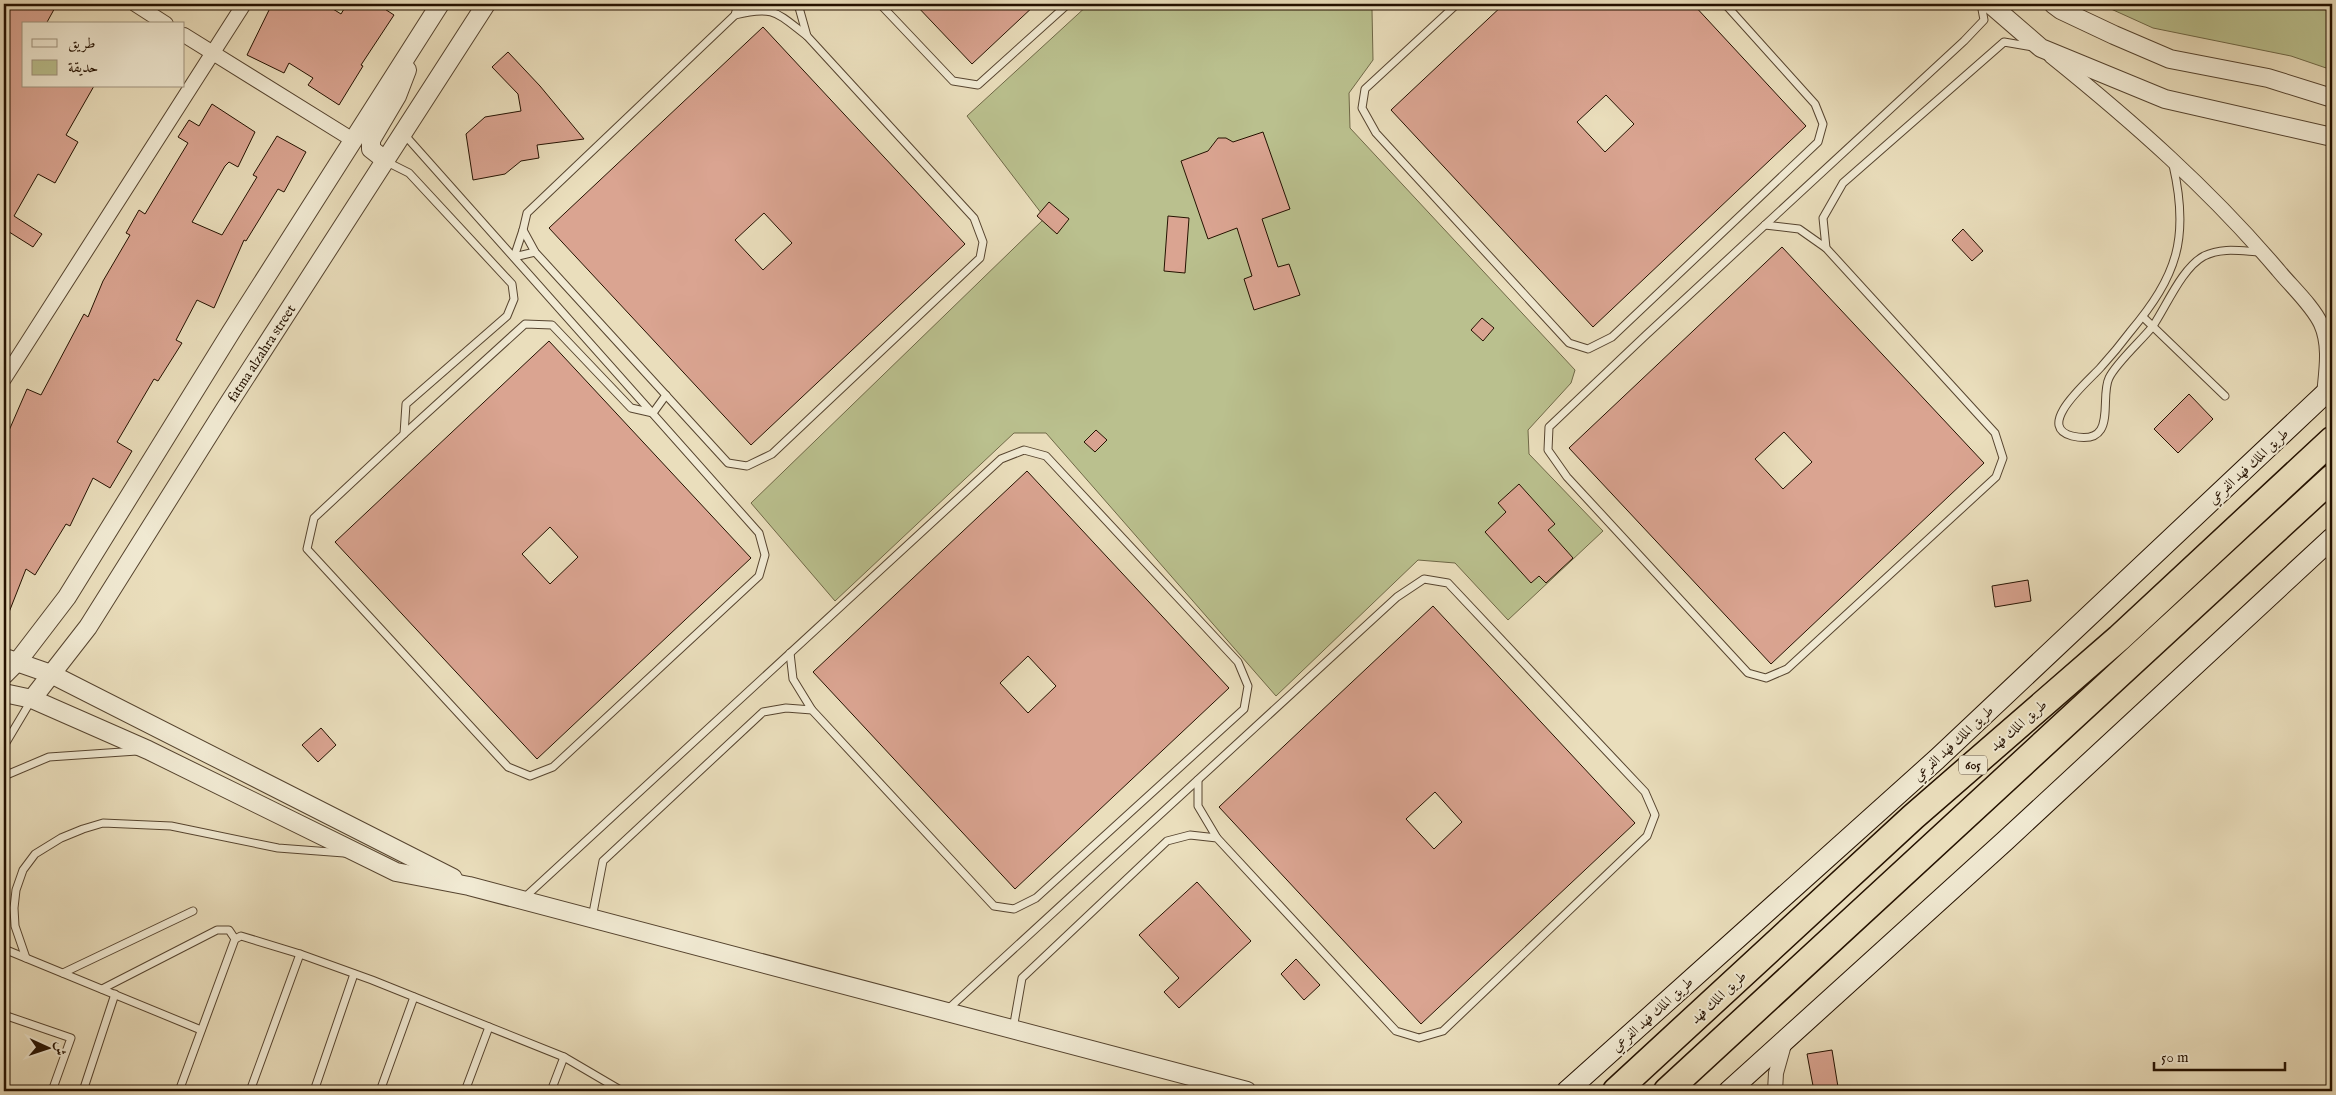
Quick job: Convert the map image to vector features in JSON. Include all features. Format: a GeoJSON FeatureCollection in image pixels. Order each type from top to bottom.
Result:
{"type":"FeatureCollection","features":[{"type":"Feature","properties":{"kind":"highway","name":"طريق الملك فهد"},"geometry":{"type":"LineString","coordinates":[[1616,1091],[1913,817],[2119,638],[2332,440]]}},
{"type":"Feature","properties":{"kind":"highway","name":"605"},"geometry":{"type":"LineString","coordinates":[[1666,1091],[2332,478]]}},
{"type":"Feature","properties":{"kind":"main road","name":"طريق الملك فهد الفرعي"},"geometry":{"type":"LineString","coordinates":[[1567,1091],[1937,759],[2328,391]]}},
{"type":"Feature","properties":{"kind":"main road"},"geometry":{"type":"LineString","coordinates":[[1729,1091],[2332,538]]}},
{"type":"Feature","properties":{"kind":"street"},"geometry":{"type":"LineString","coordinates":[[135,4],[163,22]]}},
{"type":"Feature","properties":{"kind":"street"},"geometry":{"type":"LineString","coordinates":[[4,379],[244,4]]}},
{"type":"Feature","properties":{"kind":"street"},"geometry":{"type":"LineString","coordinates":[[4,674],[11,660],[67,597],[231,332],[440,4]]}},
{"type":"Feature","properties":{"kind":"street","name":"fatma alzahra street"},"geometry":{"type":"LineString","coordinates":[[32,700],[88,627],[486,4]]}},
{"type":"Feature","properties":{"kind":"street"},"geometry":{"type":"LineString","coordinates":[[1990,4],[2172,158],[2263,252],[2321,324],[2328,351],[2328,391]]}},
{"type":"Feature","properties":{"kind":"street"},"geometry":{"type":"LineString","coordinates":[[2053,4],[2061,10],[2114,35],[2170,59],[2268,78],[2332,98]]}},
{"type":"Feature","properties":{"kind":"street"},"geometry":{"type":"LineString","coordinates":[[385,160],[371,150],[371,140],[397,96],[422,32]]}},
{"type":"Feature","properties":{"kind":"street"},"geometry":{"type":"LineString","coordinates":[[185,36],[353,140]]}},
{"type":"Feature","properties":{"kind":"street"},"geometry":{"type":"LineString","coordinates":[[2041,48],[2165,98],[2332,137]]}},
{"type":"Feature","properties":{"kind":"street"},"geometry":{"type":"LineString","coordinates":[[11,660],[52,674],[180,737],[469,886]]}},
{"type":"Feature","properties":{"kind":"street"},"geometry":{"type":"LineString","coordinates":[[4,693],[32,700],[148,750],[396,872],[469,886],[1247,1091]]}},
{"type":"Feature","properties":{"kind":"street"},"geometry":{"type":"LineString","coordinates":[[1775,1091],[1776,1073],[1785,1041]]}},
{"type":"Feature","properties":{"kind":"lane"},"geometry":{"type":"LineString","coordinates":[[735,15],[738,4]]}},
{"type":"Feature","properties":{"kind":"lane"},"geometry":{"type":"LineString","coordinates":[[798,4],[807,36]]}},
{"type":"Feature","properties":{"kind":"lane"},"geometry":{"type":"LineString","coordinates":[[880,4],[953,81],[978,85],[1068,4]]}},
{"type":"Feature","properties":{"kind":"lane"},"geometry":{"type":"LineString","coordinates":[[1457,4],[1365,89],[1362,108],[1376,133],[1569,343],[1588,349],[1612,337],[1818,142],[1823,124],[1815,104],[1725,4]]}},
{"type":"Feature","properties":{"kind":"lane"},"geometry":{"type":"LineString","coordinates":[[1765,225],[1800,229],[1826,248],[1995,433],[2003,458],[1996,477],[1787,670],[1766,678],[1748,673],[1567,477],[1548,450],[1549,427],[1765,225],[1964,41],[1984,20],[1980,4]]}},
{"type":"Feature","properties":{"kind":"lane"},"geometry":{"type":"LineString","coordinates":[[523,230],[535,252],[728,463],[747,466],[772,454],[980,258],[983,242],[974,218],[807,36],[773,11],[756,10],[735,15],[527,213],[514,257],[535,252]]}},
{"type":"Feature","properties":{"kind":"lane"},"geometry":{"type":"LineString","coordinates":[[1826,248],[1823,218],[1843,183],[2004,42],[2041,48]]}},
{"type":"Feature","properties":{"kind":"lane"},"geometry":{"type":"LineString","coordinates":[[403,132],[653,413],[759,533],[765,555],[759,576],[553,767],[530,776],[508,767],[308,549],[314,518],[525,324],[552,325],[632,408],[653,413]]}},
{"type":"Feature","properties":{"kind":"lane"},"geometry":{"type":"LineString","coordinates":[[2172,158],[2179,191],[2179,247],[2164,286],[2143,317],[2060,413],[2058,422],[2068,435],[2091,436],[2102,428],[2105,417],[2108,378],[2152,326],[2177,286],[2193,266],[2203,257],[2218,251],[2263,252]]}},
{"type":"Feature","properties":{"kind":"lane"},"geometry":{"type":"LineString","coordinates":[[385,160],[409,173],[512,284],[514,299],[507,316],[406,404],[404,434]]}},
{"type":"Feature","properties":{"kind":"lane"},"geometry":{"type":"LineString","coordinates":[[2143,317],[2225,396]]}},
{"type":"Feature","properties":{"kind":"lane"},"geometry":{"type":"LineString","coordinates":[[2098,370],[2108,378]]}},
{"type":"Feature","properties":{"kind":"lane"},"geometry":{"type":"LineString","coordinates":[[653,413],[666,395]]}},
{"type":"Feature","properties":{"kind":"lane"},"geometry":{"type":"LineString","coordinates":[[523,900],[1000,459],[1024,450],[1046,456],[1238,662],[1248,686],[1244,709],[1036,898],[1014,909],[994,906],[812,710],[793,679],[790,654]]}},
{"type":"Feature","properties":{"kind":"lane"},"geometry":{"type":"LineString","coordinates":[[945,1011],[1397,597],[1424,579],[1448,583],[1645,792],[1655,815],[1647,836],[1444,1031],[1419,1038],[1396,1031],[1217,838],[1198,806],[1198,780]]}},
{"type":"Feature","properties":{"kind":"lane"},"geometry":{"type":"LineString","coordinates":[[4,746],[32,700]]}},
{"type":"Feature","properties":{"kind":"lane"},"geometry":{"type":"LineString","coordinates":[[592,918],[603,861],[763,712],[786,708],[812,710]]}},
{"type":"Feature","properties":{"kind":"lane"},"geometry":{"type":"LineString","coordinates":[[4,776],[50,757],[148,750]]}},
{"type":"Feature","properties":{"kind":"lane"},"geometry":{"type":"LineString","coordinates":[[26,958],[15,926],[14,908],[16,890],[23,870],[35,854],[61,838],[83,829],[103,823],[171,826],[278,848],[359,854]]}},
{"type":"Feature","properties":{"kind":"lane"},"geometry":{"type":"LineString","coordinates":[[1013,1029],[1022,978],[1167,841],[1190,835],[1217,838]]}},
{"type":"Feature","properties":{"kind":"lane"},"geometry":{"type":"LineString","coordinates":[[63,973],[193,912]]}},
{"type":"Feature","properties":{"kind":"lane"},"geometry":{"type":"LineString","coordinates":[[102,989],[216,930],[229,930],[235,939]]}},
{"type":"Feature","properties":{"kind":"lane"},"geometry":{"type":"LineString","coordinates":[[179,1091],[235,939],[241,936],[300,954],[354,974],[564,1057],[621,1091]]}},
{"type":"Feature","properties":{"kind":"lane"},"geometry":{"type":"LineString","coordinates":[[4,949],[201,1030]]}},
{"type":"Feature","properties":{"kind":"lane"},"geometry":{"type":"LineString","coordinates":[[250,1091],[300,954]]}},
{"type":"Feature","properties":{"kind":"lane"},"geometry":{"type":"LineString","coordinates":[[314,1091],[354,974]]}},
{"type":"Feature","properties":{"kind":"lane"},"geometry":{"type":"LineString","coordinates":[[83,1091],[115,994]]}},
{"type":"Feature","properties":{"kind":"lane"},"geometry":{"type":"LineString","coordinates":[[380,1091],[414,997]]}},
{"type":"Feature","properties":{"kind":"lane"},"geometry":{"type":"LineString","coordinates":[[4,1015],[71,1038],[52,1091]]}},
{"type":"Feature","properties":{"kind":"lane"},"geometry":{"type":"LineString","coordinates":[[465,1091],[489,1027]]}},
{"type":"Feature","properties":{"kind":"lane"},"geometry":{"type":"LineString","coordinates":[[551,1091],[564,1057]]}},
{"type":"Feature","properties":{"kind":"green space"},"geometry":{"type":"Polygon","coordinates":[[[1089,4],[1366,4],[1372,10],[1373,60],[1349,93],[1350,128],[1575,370],[1571,383],[1528,430],[1529,454],[1603,531],[1508,620],[1455,563],[1418,560],[1276,696],[1046,433],[1014,433],[835,601],[751,503],[1045,218],[967,116],[1089,4]]]}},
{"type":"Feature","properties":{"kind":"green space"},"geometry":{"type":"Polygon","coordinates":[[[2100,4],[2332,4],[2332,70],[2291,56],[2153,28],[2100,4]]]}},
{"type":"Feature","properties":{"kind":"building"},"geometry":{"type":"Polygon","coordinates":[[[4,4],[57,4],[47,22],[22,22],[22,88],[93,88],[66,135],[78,142],[55,183],[38,174],[14,216],[42,234],[33,247],[6,230],[4,234],[4,4]]]}},
{"type":"Feature","properties":{"kind":"building"},"geometry":{"type":"Polygon","coordinates":[[[272,4],[325,4],[341,14],[347,4],[377,4],[394,15],[361,65],[363,66],[339,105],[308,85],[313,78],[289,63],[284,73],[247,55],[272,4]]]}},
{"type":"Feature","properties":{"kind":"building"},"geometry":{"type":"Polygon","coordinates":[[[915,4],[1036,4],[972,64],[915,4]]]}},
{"type":"Feature","properties":{"kind":"building"},"geometry":{"type":"Polygon","coordinates":[[[1504,4],[1693,4],[1806,126],[1593,327],[1391,110],[1504,4]],[[1606,95],[1577,122],[1605,152],[1634,124],[1606,95]]]}},
{"type":"Feature","properties":{"kind":"building"},"geometry":{"type":"Polygon","coordinates":[[[763,27],[965,244],[751,445],[549,228],[763,27]],[[764,213],[735,240],[763,270],[792,243],[764,213]]]}},
{"type":"Feature","properties":{"kind":"building"},"geometry":{"type":"Polygon","coordinates":[[[508,52],[540,86],[584,139],[537,145],[539,158],[521,161],[505,174],[473,180],[466,134],[485,117],[521,111],[518,94],[492,67],[508,52]]]}},
{"type":"Feature","properties":{"kind":"building"},"geometry":{"type":"Polygon","coordinates":[[[212,104],[255,132],[238,167],[229,162],[225,166],[192,222],[222,235],[257,177],[253,175],[277,136],[306,152],[284,192],[278,189],[246,241],[244,240],[214,308],[197,300],[176,340],[182,343],[158,381],[154,379],[117,442],[132,451],[110,488],[93,478],[70,526],[66,524],[35,575],[26,569],[4,625],[4,442],[27,389],[41,395],[84,314],[88,317],[103,281],[130,235],[126,233],[139,210],[145,214],[188,143],[178,137],[189,120],[199,126],[212,104]]]}},
{"type":"Feature","properties":{"kind":"building"},"geometry":{"type":"Polygon","coordinates":[[[1263,132],[1290,209],[1262,219],[1278,267],[1289,264],[1300,295],[1254,310],[1244,279],[1252,276],[1237,228],[1208,239],[1181,161],[1208,151],[1218,138],[1226,138],[1233,142],[1263,132]]]}},
{"type":"Feature","properties":{"kind":"building"},"geometry":{"type":"Polygon","coordinates":[[[1049,202],[1069,219],[1057,234],[1037,216],[1049,202]]]}},
{"type":"Feature","properties":{"kind":"building"},"geometry":{"type":"Polygon","coordinates":[[[1168,216],[1189,218],[1185,273],[1164,271],[1168,216]]]}},
{"type":"Feature","properties":{"kind":"building"},"geometry":{"type":"Polygon","coordinates":[[[1963,229],[1983,251],[1972,261],[1952,240],[1963,229]]]}},
{"type":"Feature","properties":{"kind":"building"},"geometry":{"type":"Polygon","coordinates":[[[1782,247],[1984,463],[1771,664],[1569,448],[1782,247]],[[1784,432],[1755,459],[1783,489],[1812,462],[1784,432]]]}},
{"type":"Feature","properties":{"kind":"building"},"geometry":{"type":"Polygon","coordinates":[[[1482,318],[1494,328],[1483,341],[1471,330],[1482,318]]]}},
{"type":"Feature","properties":{"kind":"building"},"geometry":{"type":"Polygon","coordinates":[[[549,341],[751,558],[537,759],[335,542],[549,341]],[[550,527],[522,554],[550,584],[578,557],[550,527]]]}},
{"type":"Feature","properties":{"kind":"building"},"geometry":{"type":"Polygon","coordinates":[[[2189,394],[2213,419],[2178,453],[2154,429],[2189,394]]]}},
{"type":"Feature","properties":{"kind":"building"},"geometry":{"type":"Polygon","coordinates":[[[1096,430],[1107,440],[1095,452],[1084,442],[1096,430]]]}},
{"type":"Feature","properties":{"kind":"building"},"geometry":{"type":"Polygon","coordinates":[[[1027,471],[1229,688],[1015,889],[813,672],[1027,471]],[[1028,656],[1000,683],[1028,713],[1056,686],[1028,656]]]}},
{"type":"Feature","properties":{"kind":"building"},"geometry":{"type":"Polygon","coordinates":[[[1519,484],[1555,524],[1548,530],[1573,558],[1546,583],[1539,576],[1531,583],[1485,532],[1506,512],[1498,503],[1519,484]]]}},
{"type":"Feature","properties":{"kind":"building"},"geometry":{"type":"Polygon","coordinates":[[[2028,580],[2031,601],[1995,607],[1992,586],[2028,580]]]}},
{"type":"Feature","properties":{"kind":"building"},"geometry":{"type":"Polygon","coordinates":[[[1433,606],[1635,823],[1421,1024],[1219,807],[1433,606]],[[1435,792],[1406,819],[1434,849],[1462,822],[1435,792]]]}},
{"type":"Feature","properties":{"kind":"building"},"geometry":{"type":"Polygon","coordinates":[[[321,728],[336,745],[318,762],[302,745],[321,728]]]}},
{"type":"Feature","properties":{"kind":"building"},"geometry":{"type":"Polygon","coordinates":[[[1197,882],[1251,941],[1179,1008],[1164,992],[1179,978],[1139,935],[1197,882]]]}},
{"type":"Feature","properties":{"kind":"building"},"geometry":{"type":"Polygon","coordinates":[[[1296,959],[1320,985],[1304,1000],[1281,974],[1296,959]]]}},
{"type":"Feature","properties":{"kind":"building"},"geometry":{"type":"Polygon","coordinates":[[[1832,1050],[1838,1087],[1827,1089],[1828,1091],[1814,1091],[1807,1054],[1832,1050]]]}}]}
